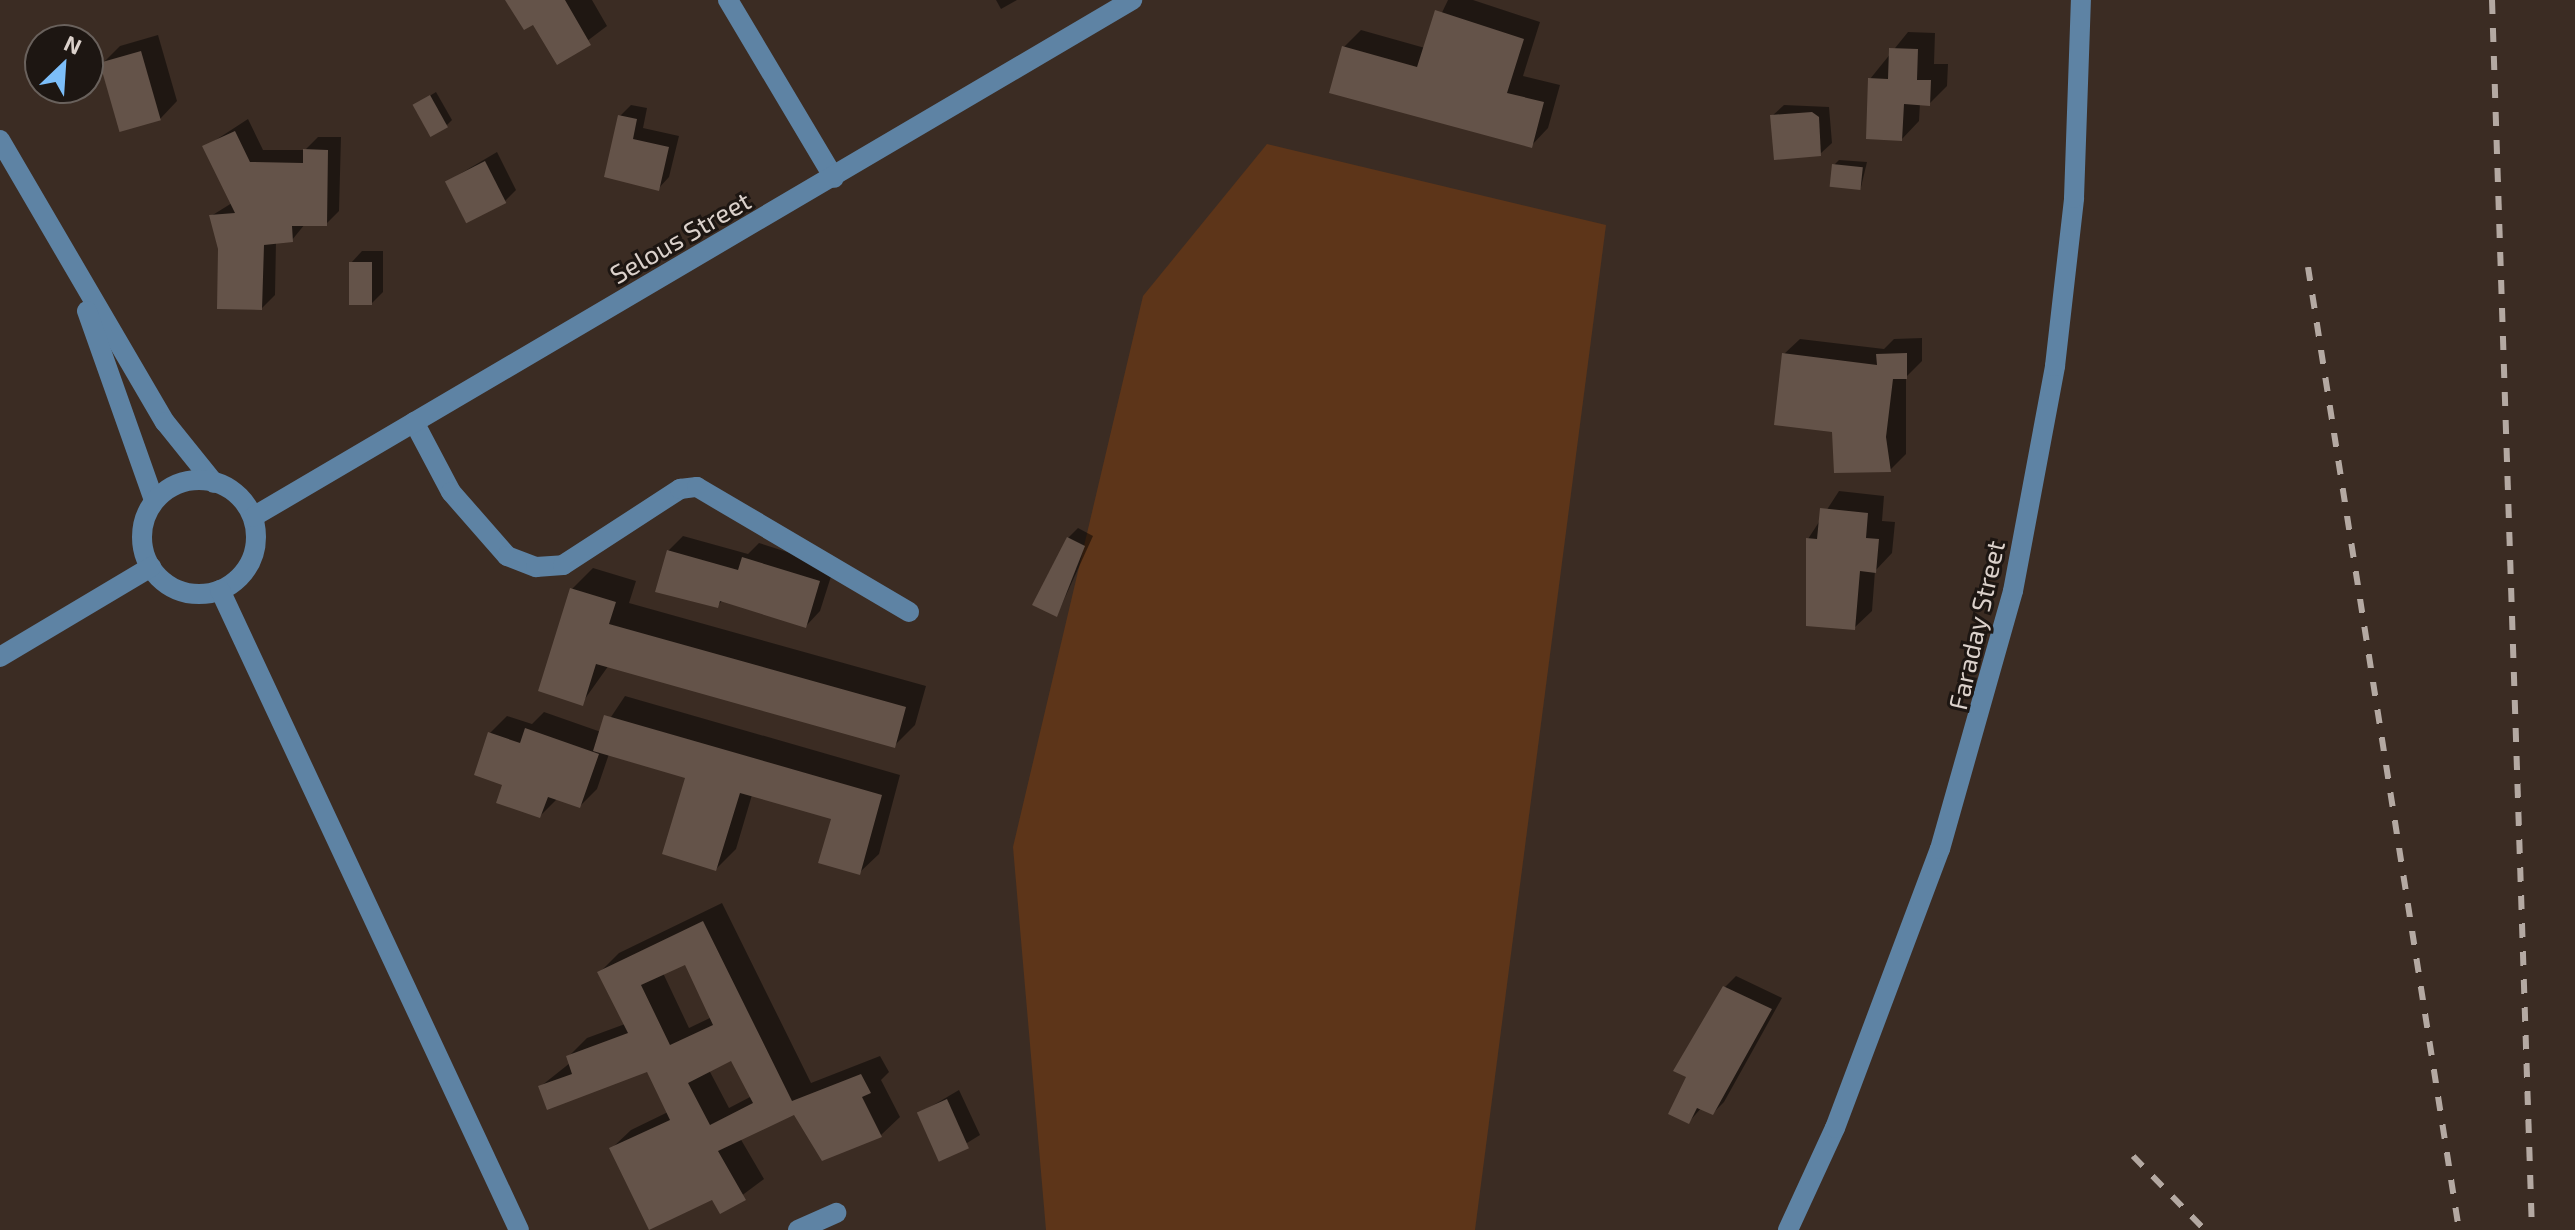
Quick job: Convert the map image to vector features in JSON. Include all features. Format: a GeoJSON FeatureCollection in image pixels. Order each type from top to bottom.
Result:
{"type":"FeatureCollection","features":[{"type":"Feature","properties":{"kind":"street"},"geometry":{"type":"LineString","coordinates":[[728,0],[834,178]]}},
{"type":"Feature","properties":{"kind":"street","name":"Selous Street"},"geometry":{"type":"LineString","coordinates":[[253,517],[1132,0]]}},
{"type":"Feature","properties":{"kind":"street","name":"Faraday Street"},"geometry":{"type":"LineString","coordinates":[[1788,1230],[1835,1128],[1940,849],[2013,591],[2055,366],[2074,198],[2081,0]]}},
{"type":"Feature","properties":{"kind":"street"},"geometry":{"type":"LineString","coordinates":[[0,140],[76,277],[165,422],[214,483]]}},
{"type":"Feature","properties":{"kind":"street"},"geometry":{"type":"LineString","coordinates":[[76,277],[154,500],[141,537],[151,567],[185,593],[220,590],[251,560],[253,517],[243,499],[214,483],[188,480],[154,500]]}},
{"type":"Feature","properties":{"kind":"street"},"geometry":{"type":"LineString","coordinates":[[414,422],[451,492],[507,556],[536,567],[563,565],[680,489],[697,487],[909,612]]}},
{"type":"Feature","properties":{"kind":"street"},"geometry":{"type":"LineString","coordinates":[[0,657],[151,567]]}},
{"type":"Feature","properties":{"kind":"street"},"geometry":{"type":"LineString","coordinates":[[220,590],[519,1230]]}},
{"type":"Feature","properties":{"kind":"street"},"geometry":{"type":"LineString","coordinates":[[798,1230],[836,1213]]}},
{"type":"Feature","properties":{"kind":"shaded area"},"geometry":{"type":"Polygon","coordinates":[[[1267,144],[1606,225],[1475,1230],[1046,1230],[1013,847],[1143,296],[1267,144]]]}},
{"type":"Feature","properties":{"kind":"building"},"geometry":{"type":"Polygon","coordinates":[[[505,0],[565,0],[591,45],[557,65],[533,25],[524,30],[505,0]]]}},
{"type":"Feature","properties":{"kind":"building"},"geometry":{"type":"Polygon","coordinates":[[[1435,10],[1524,39],[1507,93],[1544,102],[1532,148],[1329,93],[1342,46],[1417,67],[1435,10]]]}},
{"type":"Feature","properties":{"kind":"building"},"geometry":{"type":"Polygon","coordinates":[[[1889,48],[1918,49],[1917,80],[1931,80],[1930,106],[1904,104],[1902,141],[1866,139],[1868,78],[1888,79],[1889,48]]]}},
{"type":"Feature","properties":{"kind":"building"},"geometry":{"type":"Polygon","coordinates":[[[141,51],[161,120],[120,132],[104,78],[104,62],[141,51]]]}},
{"type":"Feature","properties":{"kind":"building"},"geometry":{"type":"Polygon","coordinates":[[[430,95],[448,127],[430,137],[413,105],[430,95]]]}},
{"type":"Feature","properties":{"kind":"building"},"geometry":{"type":"Polygon","coordinates":[[[1812,112],[1819,117],[1821,156],[1774,160],[1770,115],[1812,112]]]}},
{"type":"Feature","properties":{"kind":"building"},"geometry":{"type":"Polygon","coordinates":[[[618,115],[637,119],[633,139],[669,147],[659,191],[604,177],[618,115]]]}},
{"type":"Feature","properties":{"kind":"building"},"geometry":{"type":"Polygon","coordinates":[[[235,131],[250,162],[303,163],[303,149],[328,150],[327,226],[292,226],[293,242],[264,245],[262,310],[217,309],[218,249],[209,215],[235,213],[202,146],[235,131]]]}},
{"type":"Feature","properties":{"kind":"building"},"geometry":{"type":"Polygon","coordinates":[[[485,161],[506,203],[466,223],[445,181],[485,161]]]}},
{"type":"Feature","properties":{"kind":"building"},"geometry":{"type":"Polygon","coordinates":[[[1832,164],[1863,167],[1860,190],[1830,187],[1832,164]]]}},
{"type":"Feature","properties":{"kind":"building"},"geometry":{"type":"Polygon","coordinates":[[[349,262],[372,262],[372,305],[349,305],[349,262]]]}},
{"type":"Feature","properties":{"kind":"building"},"geometry":{"type":"Polygon","coordinates":[[[1782,353],[1877,365],[1876,354],[1907,353],[1907,379],[1893,379],[1886,437],[1891,472],[1834,473],[1832,432],[1774,425],[1782,353]]]}},
{"type":"Feature","properties":{"kind":"building"},"geometry":{"type":"Polygon","coordinates":[[[1820,508],[1868,513],[1866,538],[1879,539],[1876,573],[1860,571],[1855,630],[1806,626],[1806,538],[1817,539],[1820,508]]]}},
{"type":"Feature","properties":{"kind":"building"},"geometry":{"type":"Polygon","coordinates":[[[1067,537],[1085,546],[1057,617],[1032,605],[1067,537]]]}},
{"type":"Feature","properties":{"kind":"building"},"geometry":{"type":"Polygon","coordinates":[[[667,550],[738,570],[742,557],[820,581],[806,628],[720,601],[718,608],[655,592],[667,550]]]}},
{"type":"Feature","properties":{"kind":"building"},"geometry":{"type":"Polygon","coordinates":[[[570,588],[616,602],[609,624],[906,707],[895,748],[596,664],[583,706],[538,691],[570,588]]]}},
{"type":"Feature","properties":{"kind":"building"},"geometry":{"type":"Polygon","coordinates":[[[604,715],[882,795],[860,875],[818,863],[831,819],[740,793],[716,871],[662,854],[685,778],[593,751],[604,715]]]}},
{"type":"Feature","properties":{"kind":"building"},"geometry":{"type":"Polygon","coordinates":[[[525,728],[599,754],[580,808],[548,797],[540,818],[496,803],[502,785],[474,775],[488,732],[520,743],[525,728]]]}},
{"type":"Feature","properties":{"kind":"building"},"geometry":{"type":"Polygon","coordinates":[[[703,921],[792,1101],[861,1074],[871,1093],[862,1097],[882,1137],[822,1161],[794,1115],[718,1151],[746,1200],[720,1214],[712,1200],[649,1230],[609,1148],[670,1120],[647,1072],[547,1110],[538,1086],[572,1074],[566,1056],[628,1033],[597,972],[703,921]],[[685,965],[641,985],[670,1045],[713,1025],[685,965]],[[731,1061],[688,1083],[710,1125],[753,1103],[731,1061]]]}},
{"type":"Feature","properties":{"kind":"building"},"geometry":{"type":"Polygon","coordinates":[[[1723,986],[1772,1009],[1713,1115],[1697,1108],[1689,1124],[1668,1114],[1686,1077],[1673,1071],[1723,986]]]}},
{"type":"Feature","properties":{"kind":"building"},"geometry":{"type":"Polygon","coordinates":[[[947,1099],[969,1148],[939,1162],[917,1112],[947,1099]]]}},
{"type":"Feature","properties":{"kind":"railway"},"geometry":{"type":"LineString","coordinates":[[2492,0],[2532,1230]]}},
{"type":"Feature","properties":{"kind":"railway"},"geometry":{"type":"LineString","coordinates":[[2308,267],[2459,1230]]}},
{"type":"Feature","properties":{"kind":"railway"},"geometry":{"type":"LineString","coordinates":[[2133,1156],[2205,1230]]}}]}
